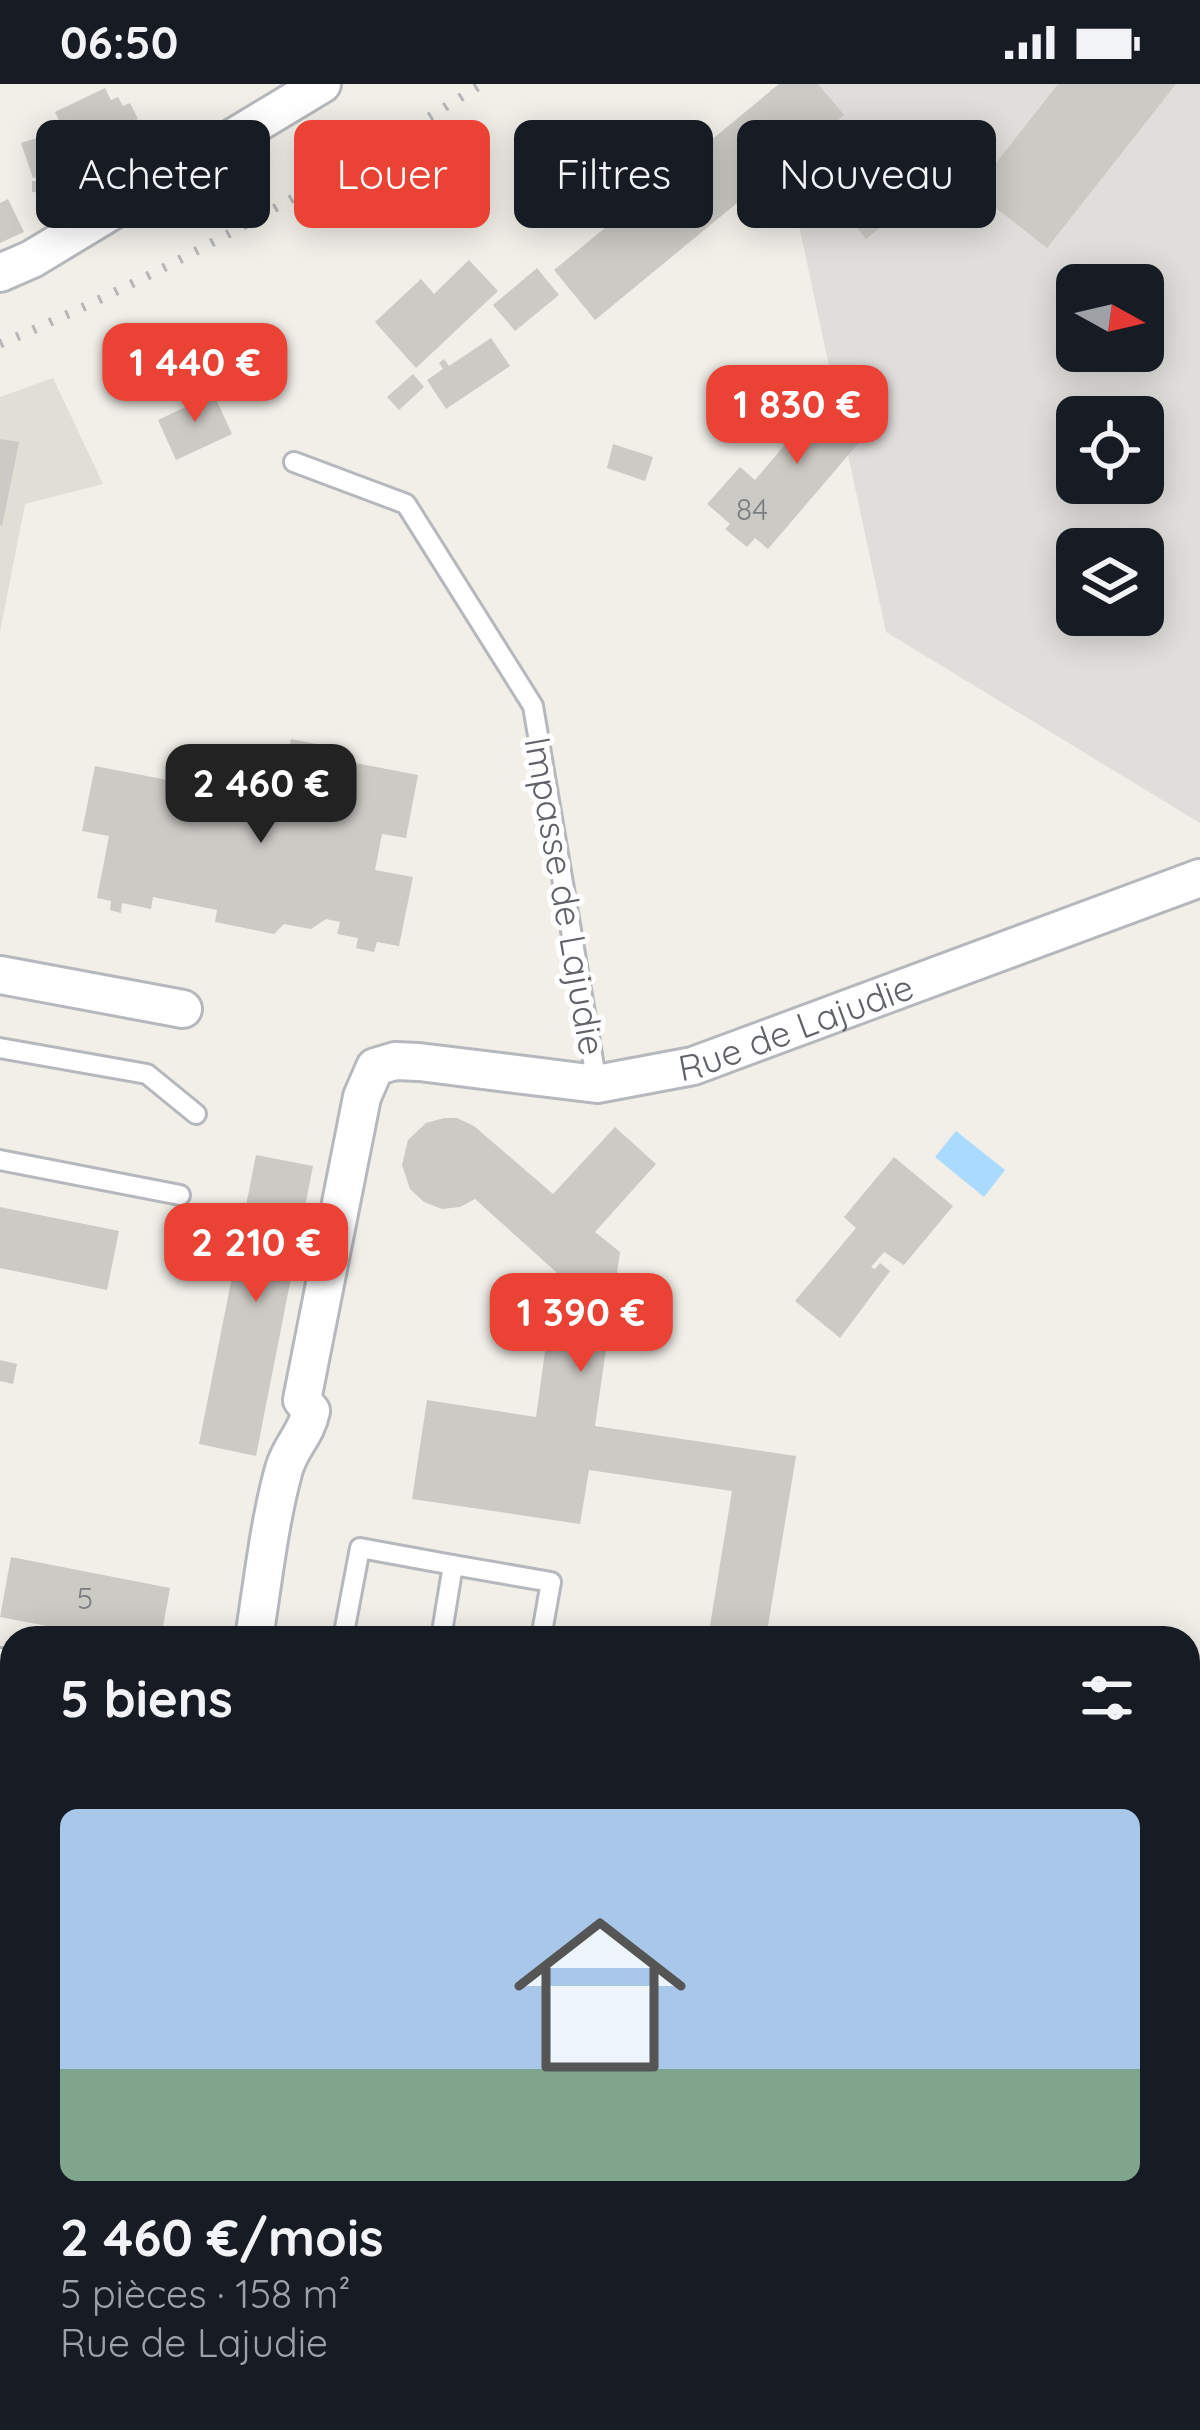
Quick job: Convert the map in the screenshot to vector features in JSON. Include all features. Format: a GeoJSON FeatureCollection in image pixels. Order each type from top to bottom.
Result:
{"type":"FeatureCollection","features":[{"type":"Feature","properties":{"kind":"street"},"geometry":{"type":"LineString","coordinates":[[0,272],[32,259],[322,84]]}},
{"type":"Feature","properties":{"kind":"street","name":"Rue de Lajudie"},"geometry":{"type":"LineString","coordinates":[[256,1626],[280,1483],[290,1449],[307,1433],[311,1411],[302,1400],[362,1097],[375,1067],[395,1061],[419,1062],[597,1084],[693,1066],[1200,878]]}},
{"type":"Feature","properties":{"kind":"street"},"geometry":{"type":"LineString","coordinates":[[0,975],[183,1009]]}},
{"type":"Feature","properties":{"kind":"lane","name":"Impasse de Lajudie"},"geometry":{"type":"LineString","coordinates":[[294,462],[406,504],[533,706],[597,1084]]}},
{"type":"Feature","properties":{"kind":"lane"},"geometry":{"type":"LineString","coordinates":[[0,1048],[147,1074],[196,1114]]}},
{"type":"Feature","properties":{"kind":"lane"},"geometry":{"type":"LineString","coordinates":[[0,1160],[180,1195]]}},
{"type":"Feature","properties":{"kind":"lane"},"geometry":{"type":"LineString","coordinates":[[346,1626],[359,1548],[551,1582],[543,1626]]}},
{"type":"Feature","properties":{"kind":"lane"},"geometry":{"type":"LineString","coordinates":[[443,1626],[453,1565]]}},
{"type":"Feature","properties":{"kind":"shaded area"},"geometry":{"type":"Polygon","coordinates":[[[786,84],[1200,84],[1200,823],[886,632],[800,228],[996,228],[996,120],[776,120],[770,90],[786,84]]]}},
{"type":"Feature","properties":{"kind":"shaded area"},"geometry":{"type":"Polygon","coordinates":[[[53,378],[103,484],[25,504],[0,632],[0,397],[53,378]]]}},
{"type":"Feature","properties":{"kind":"water"},"geometry":{"type":"Polygon","coordinates":[[[956,1131],[1005,1170],[984,1197],[935,1157],[956,1131]]]}},
{"type":"Feature","properties":{"kind":"building"},"geometry":{"type":"Polygon","coordinates":[[[779,84],[818,84],[844,115],[838,120],[737,120],[737,203],[713,223],[713,139],[779,84]]]}},
{"type":"Feature","properties":{"kind":"building"},"geometry":{"type":"Polygon","coordinates":[[[1058,84],[1176,84],[1047,248],[996,208],[996,163],[1058,84]]]}},
{"type":"Feature","properties":{"kind":"building"},"geometry":{"type":"Polygon","coordinates":[[[105,88],[111,100],[118,97],[123,106],[130,103],[138,119],[59,120],[55,112],[105,88]]]}},
{"type":"Feature","properties":{"kind":"building"},"geometry":{"type":"Polygon","coordinates":[[[36,138],[36,177],[33,178],[21,143],[36,138]]]}},
{"type":"Feature","properties":{"kind":"building"},"geometry":{"type":"Polygon","coordinates":[[[8,199],[24,232],[0,243],[0,203],[8,199]]]}},
{"type":"Feature","properties":{"kind":"building"},"geometry":{"type":"Polygon","coordinates":[[[605,228],[707,228],[595,320],[554,270],[605,228]]]}},
{"type":"Feature","properties":{"kind":"building"},"geometry":{"type":"Polygon","coordinates":[[[857,228],[880,228],[866,239],[857,228]]]}},
{"type":"Feature","properties":{"kind":"building"},"geometry":{"type":"Polygon","coordinates":[[[469,260],[498,291],[416,368],[375,322],[421,279],[434,294],[469,260]]]}},
{"type":"Feature","properties":{"kind":"building"},"geometry":{"type":"Polygon","coordinates":[[[537,268],[559,295],[515,331],[493,305],[537,268]]]}},
{"type":"Feature","properties":{"kind":"building"},"geometry":{"type":"Polygon","coordinates":[[[491,338],[510,366],[446,409],[427,380],[443,369],[439,363],[444,359],[449,366],[491,338]]]}},
{"type":"Feature","properties":{"kind":"building"},"geometry":{"type":"Polygon","coordinates":[[[413,374],[424,387],[399,410],[387,397],[413,374]]]}},
{"type":"Feature","properties":{"kind":"building"},"geometry":{"type":"Polygon","coordinates":[[[844,375],[886,411],[768,549],[755,538],[747,547],[725,529],[730,524],[707,504],[740,467],[755,480],[844,375]]]}},
{"type":"Feature","properties":{"kind":"building"},"geometry":{"type":"Polygon","coordinates":[[[211,388],[232,434],[176,460],[158,420],[192,404],[189,398],[211,388]]]}},
{"type":"Feature","properties":{"kind":"building"},"geometry":{"type":"Polygon","coordinates":[[[0,439],[19,442],[2,526],[0,525],[0,439]]]}},
{"type":"Feature","properties":{"kind":"building"},"geometry":{"type":"Polygon","coordinates":[[[613,444],[653,457],[645,481],[607,468],[613,444]]]}},
{"type":"Feature","properties":{"kind":"building"},"geometry":{"type":"Polygon","coordinates":[[[291,739],[347,750],[345,761],[418,775],[406,838],[382,834],[375,870],[413,877],[399,946],[377,942],[374,952],[356,948],[358,938],[337,934],[340,922],[326,919],[311,929],[284,924],[274,934],[215,922],[217,910],[153,897],[151,909],[122,903],[121,913],[110,910],[111,901],[97,898],[109,836],[82,831],[95,766],[255,797],[250,818],[274,823],[291,739]]]}},
{"type":"Feature","properties":{"kind":"building"},"geometry":{"type":"Polygon","coordinates":[[[457,1118],[474,1126],[553,1194],[615,1127],[656,1164],[595,1232],[620,1252],[595,1426],[796,1456],[768,1626],[710,1626],[732,1491],[589,1470],[580,1524],[412,1499],[427,1400],[536,1417],[556,1272],[475,1199],[442,1209],[424,1202],[410,1189],[402,1165],[408,1140],[426,1123],[457,1118]]]}},
{"type":"Feature","properties":{"kind":"building"},"geometry":{"type":"Polygon","coordinates":[[[256,1155],[313,1166],[256,1456],[199,1444],[256,1155]]]}},
{"type":"Feature","properties":{"kind":"building"},"geometry":{"type":"Polygon","coordinates":[[[894,1157],[953,1206],[904,1265],[884,1252],[871,1267],[880,1263],[890,1271],[840,1338],[795,1301],[856,1228],[844,1217],[894,1157]]]}},
{"type":"Feature","properties":{"kind":"building"},"geometry":{"type":"Polygon","coordinates":[[[0,1207],[119,1231],[107,1290],[0,1268],[0,1207]]]}},
{"type":"Feature","properties":{"kind":"building"},"geometry":{"type":"Polygon","coordinates":[[[0,1360],[17,1364],[13,1384],[0,1381],[0,1360]]]}},
{"type":"Feature","properties":{"kind":"building"},"geometry":{"type":"Polygon","coordinates":[[[11,1557],[170,1588],[163,1626],[47,1626],[0,1617],[11,1557]]]}},
{"type":"Feature","properties":{"kind":"railway"},"geometry":{"type":"LineString","coordinates":[[0,344],[246,224],[482,84]]}}]}
